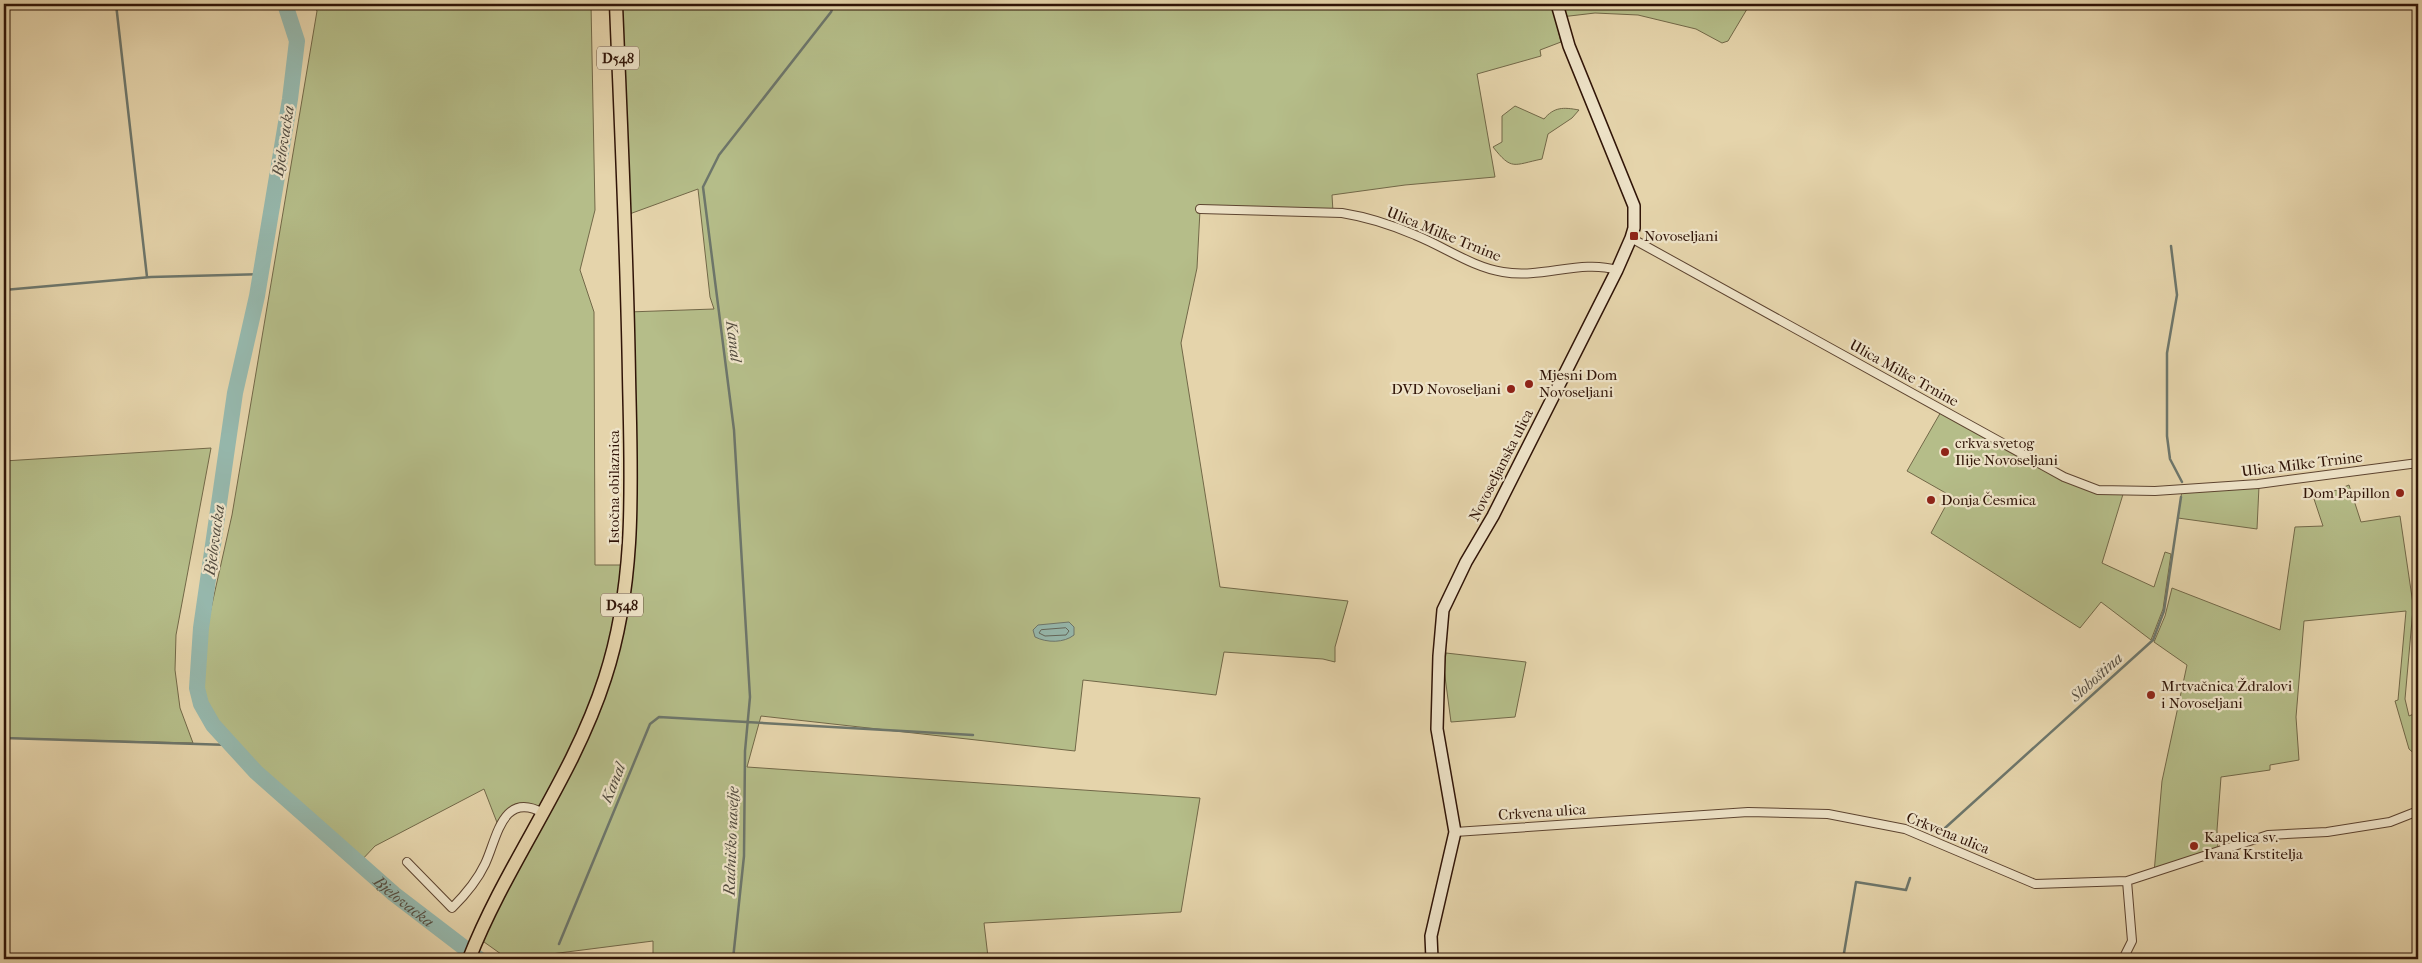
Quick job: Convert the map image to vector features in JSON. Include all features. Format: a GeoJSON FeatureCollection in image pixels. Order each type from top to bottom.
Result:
{"type":"FeatureCollection","features":[{"type":"Feature","properties":{"kind":"main road","name":"Istočna obilaznica"},"geometry":{"type":"LineString","coordinates":[[469,959],[478,937],[587,729],[606,676],[620,619],[629,565],[632,510],[628,321],[616,4]]}},
{"type":"Feature","properties":{"kind":"main road","name":"Novoseljanska ulica"},"geometry":{"type":"LineString","coordinates":[[1432,959],[1431,936],[1454,832],[1438,729],[1439,656],[1443,610],[1466,562],[1493,516],[1617,270],[1634,228],[1634,206],[1569,46],[1557,4]]}},
{"type":"Feature","properties":{"kind":"street","name":"Ulica Milke Trnine"},"geometry":{"type":"LineString","coordinates":[[1200,209],[1342,212],[1364,217],[1415,235],[1476,265],[1503,272],[1552,273],[1603,266],[1617,270]]}},
{"type":"Feature","properties":{"kind":"street","name":"Ulica Milke Trnine"},"geometry":{"type":"LineString","coordinates":[[1631,238],[2064,477],[2098,490],[2175,490],[2258,484],[2418,463]]}},
{"type":"Feature","properties":{"kind":"street"},"geometry":{"type":"LineString","coordinates":[[407,862],[452,908],[477,879],[488,858],[504,817],[511,811],[522,808],[535,808],[543,813]]}},
{"type":"Feature","properties":{"kind":"street","name":"Crkvena ulica"},"geometry":{"type":"LineString","coordinates":[[1454,832],[1748,812],[1828,814],[1905,829],[2035,884],[2127,881],[2268,836],[2327,832],[2390,822],[2418,812]]}},
{"type":"Feature","properties":{"kind":"street"},"geometry":{"type":"LineString","coordinates":[[2123,959],[2132,940],[2127,881]]}},
{"type":"Feature","properties":{"kind":"green space"},"geometry":{"type":"Polygon","coordinates":[[[314,4],[591,4],[595,210],[580,270],[594,312],[595,565],[626,565],[628,312],[714,309],[710,297],[698,189],[624,216],[616,4],[1503,4],[1505,9],[1552,4],[1561,42],[1540,50],[1541,56],[1477,74],[1495,177],[1405,185],[1332,195],[1333,212],[1200,210],[1197,268],[1181,343],[1220,587],[1348,601],[1335,647],[1335,662],[1323,659],[1224,652],[1216,695],[1083,680],[1075,751],[761,716],[747,767],[1200,798],[1181,912],[984,923],[988,957],[733,959],[733,955],[729,955],[653,958],[653,941],[551,954],[544,959],[508,959],[477,937],[542,809],[528,805],[510,808],[501,817],[498,825],[484,789],[375,846],[359,863],[250,768],[213,725],[201,705],[198,693],[197,671],[232,515],[317,11],[314,4]]]}},
{"type":"Feature","properties":{"kind":"green space"},"geometry":{"type":"Polygon","coordinates":[[[1558,4],[1750,4],[1728,41],[1722,43],[1696,29],[1638,15],[1595,13],[1561,17],[1558,4]]]}},
{"type":"Feature","properties":{"kind":"green space"},"geometry":{"type":"Polygon","coordinates":[[[1515,106],[1544,119],[1555,110],[1568,108],[1579,110],[1572,118],[1548,134],[1542,159],[1514,164],[1505,160],[1493,147],[1502,142],[1502,116],[1515,106]]]}},
{"type":"Feature","properties":{"kind":"green space"},"geometry":{"type":"Polygon","coordinates":[[[1942,410],[2098,490],[2124,491],[2102,563],[2154,587],[2165,552],[2171,554],[2163,609],[2151,640],[2101,602],[2080,628],[1931,533],[1951,496],[1907,471],[1942,410]]]}},
{"type":"Feature","properties":{"kind":"green space"},"geometry":{"type":"Polygon","coordinates":[[[211,448],[176,635],[175,670],[180,708],[193,743],[4,738],[4,461],[211,448]]]}},
{"type":"Feature","properties":{"kind":"green space"},"geometry":{"type":"Polygon","coordinates":[[[2349,485],[2361,522],[2400,516],[2413,604],[2418,603],[2418,608],[2413,609],[2405,699],[2409,716],[2418,712],[2418,733],[2415,734],[2418,743],[2418,757],[2409,749],[2395,701],[2398,700],[2406,611],[2304,621],[2296,717],[2299,760],[2270,765],[2270,770],[2221,777],[2217,830],[2218,853],[2154,873],[2162,781],[2187,665],[2154,642],[2165,616],[2172,588],[2280,630],[2295,527],[2323,526],[2314,499],[2349,485]]]}},
{"type":"Feature","properties":{"kind":"green space"},"geometry":{"type":"Polygon","coordinates":[[[2259,486],[2257,529],[2178,518],[2182,490],[2259,486]]]}},
{"type":"Feature","properties":{"kind":"green space"},"geometry":{"type":"Polygon","coordinates":[[[1446,653],[1526,662],[1515,717],[1451,722],[1444,669],[1446,653]]]}},
{"type":"Feature","properties":{"kind":"water"},"geometry":{"type":"Polygon","coordinates":[[[1069,622],[1074,627],[1074,635],[1070,638],[1055,641],[1035,637],[1033,630],[1038,625],[1069,622]]]}},
{"type":"Feature","properties":{"kind":"waterway"},"geometry":{"type":"LineString","coordinates":[[116,4],[147,277]]}},
{"type":"Feature","properties":{"kind":"waterway","name":"Bjelovacka"},"geometry":{"type":"LineString","coordinates":[[285,4],[297,41],[290,99],[257,296],[235,393],[201,628],[197,688],[201,704],[213,725],[256,772],[394,894],[479,959]]}},
{"type":"Feature","properties":{"kind":"waterway","name":"Kanal"},"geometry":{"type":"LineString","coordinates":[[733,959],[744,856],[745,751],[750,697],[734,430],[703,187],[719,155],[831,12],[834,4]]}},
{"type":"Feature","properties":{"kind":"waterway","name":"Sloboština"},"geometry":{"type":"LineString","coordinates":[[2171,246],[2177,295],[2167,353],[2167,436],[2170,459],[2182,482]]}},
{"type":"Feature","properties":{"kind":"waterway"},"geometry":{"type":"LineString","coordinates":[[4,290],[151,277],[261,274]]}},
{"type":"Feature","properties":{"kind":"waterway","name":"Sloboština"},"geometry":{"type":"LineString","coordinates":[[1945,828],[2153,640],[2164,611],[2181,497]]}},
{"type":"Feature","properties":{"kind":"waterway","name":"Kanal"},"geometry":{"type":"LineString","coordinates":[[559,944],[650,724],[659,717],[973,735]]}},
{"type":"Feature","properties":{"kind":"waterway"},"geometry":{"type":"LineString","coordinates":[[4,738],[230,745]]}},
{"type":"Feature","properties":{"kind":"waterway","name":"Sloboština"},"geometry":{"type":"LineString","coordinates":[[1843,959],[1856,882],[1906,890],[1910,878]]}},
{"type":"Feature","properties":{"kind":"place","name":"Novoseljani"},"geometry":{"type":"Point","coordinates":[1634,236]}},
{"type":"Feature","properties":{"kind":"place","name":"Mjesni Dom Novoseljani"},"geometry":{"type":"Point","coordinates":[1529,384]}},
{"type":"Feature","properties":{"kind":"place","name":"DVD Novoseljani"},"geometry":{"type":"Point","coordinates":[1511,389]}},
{"type":"Feature","properties":{"kind":"place","name":"crkva svetog Ilije Novoseljani"},"geometry":{"type":"Point","coordinates":[1945,452]}},
{"type":"Feature","properties":{"kind":"place","name":"Dom Papillon"},"geometry":{"type":"Point","coordinates":[2400,493]}},
{"type":"Feature","properties":{"kind":"place","name":"Donja Česmica"},"geometry":{"type":"Point","coordinates":[1931,500]}},
{"type":"Feature","properties":{"kind":"place","name":"Mrtvačnica Ždralovi i Novoseljani"},"geometry":{"type":"Point","coordinates":[2151,695]}},
{"type":"Feature","properties":{"kind":"place","name":"Kapelica sv. Ivana Krstitelja"},"geometry":{"type":"Point","coordinates":[2194,846]}},
{"type":"Feature","properties":{"kind":"water label","name":"Radničko naselje"},"geometry":{"type":"Point","coordinates":[731,841]}}]}
